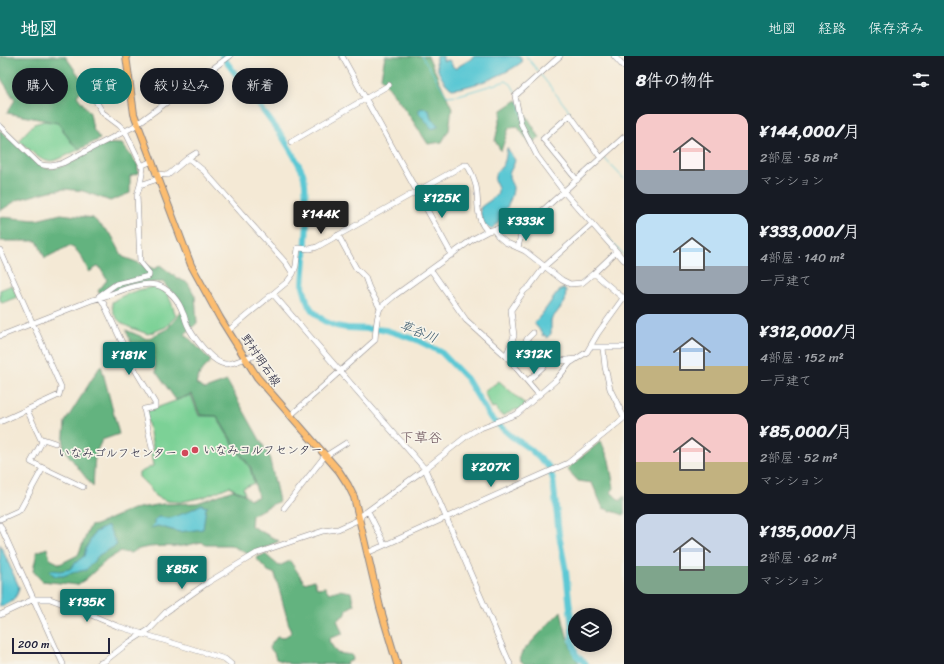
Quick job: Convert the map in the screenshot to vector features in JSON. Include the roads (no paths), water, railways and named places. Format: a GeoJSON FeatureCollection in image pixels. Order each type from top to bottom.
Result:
{"type":"FeatureCollection","features":[{"type":"Feature","properties":{"kind":"main road","name":"野村明石線"},"geometry":{"type":"LineString","coordinates":[[126,56],[134,114],[191,265],[228,331],[268,391],[326,456],[348,485],[354,497],[380,607],[397,664]]}},
{"type":"Feature","properties":{"kind":"street"},"geometry":{"type":"LineString","coordinates":[[0,126],[39,164],[53,166],[63,163],[138,124],[229,56]]}},
{"type":"Feature","properties":{"kind":"street"},"geometry":{"type":"LineString","coordinates":[[342,56],[452,255]]}},
{"type":"Feature","properties":{"kind":"street"},"geometry":{"type":"LineString","coordinates":[[560,56],[515,96],[521,124],[537,156],[564,192],[624,260]]}},
{"type":"Feature","properties":{"kind":"street"},"geometry":{"type":"LineString","coordinates":[[614,56],[624,68]]}},
{"type":"Feature","properties":{"kind":"street"},"geometry":{"type":"LineString","coordinates":[[291,142],[389,85]]}},
{"type":"Feature","properties":{"kind":"street"},"geometry":{"type":"LineString","coordinates":[[98,104],[103,113],[125,131],[143,168],[137,195],[137,215],[140,262],[149,276],[116,284],[99,296],[100,298]]}},
{"type":"Feature","properties":{"kind":"street"},"geometry":{"type":"LineString","coordinates":[[577,180],[543,139],[570,115],[601,158]]}},
{"type":"Feature","properties":{"kind":"street"},"geometry":{"type":"LineString","coordinates":[[518,248],[521,230],[624,137]]}},
{"type":"Feature","properties":{"kind":"street"},"geometry":{"type":"LineString","coordinates":[[140,185],[157,177],[168,175],[196,153]]}},
{"type":"Feature","properties":{"kind":"street"},"geometry":{"type":"LineString","coordinates":[[188,158],[204,171],[286,264],[293,274]]}},
{"type":"Feature","properties":{"kind":"street"},"geometry":{"type":"LineString","coordinates":[[141,166],[152,161]]}},
{"type":"Feature","properties":{"kind":"street"},"geometry":{"type":"LineString","coordinates":[[228,331],[286,282],[293,274],[296,266],[298,248],[310,249],[338,235],[464,165],[467,165],[471,172],[476,186],[481,221],[488,231]]}},
{"type":"Feature","properties":{"kind":"street"},"geometry":{"type":"LineString","coordinates":[[506,356],[514,336],[511,310],[524,291],[530,286],[545,266],[592,224]]}},
{"type":"Feature","properties":{"kind":"street"},"geometry":{"type":"LineString","coordinates":[[290,416],[375,340],[376,322],[380,308],[394,296],[488,231],[500,228],[521,230]]}},
{"type":"Feature","properties":{"kind":"street"},"geometry":{"type":"LineString","coordinates":[[494,230],[504,242],[525,251],[562,280],[570,284],[582,283],[616,252]]}},
{"type":"Feature","properties":{"kind":"street"},"geometry":{"type":"LineString","coordinates":[[338,235],[356,268],[365,277],[380,308]]}},
{"type":"Feature","properties":{"kind":"street"},"geometry":{"type":"LineString","coordinates":[[0,250],[61,388],[59,395],[0,422]]}},
{"type":"Feature","properties":{"kind":"street"},"geometry":{"type":"LineString","coordinates":[[431,270],[466,320],[515,365],[539,395]]}},
{"type":"Feature","properties":{"kind":"street"},"geometry":{"type":"LineString","coordinates":[[98,664],[107,663],[128,643],[150,628],[172,608],[207,583],[256,553],[323,531],[338,529],[360,519],[362,515],[425,469],[468,435],[517,414],[556,380],[576,359],[587,352],[598,333],[624,298],[594,272]]}},
{"type":"Feature","properties":{"kind":"street"},"geometry":{"type":"LineString","coordinates":[[0,336],[74,306],[124,289],[144,285],[156,285],[172,294],[183,312],[190,330],[210,355],[217,361],[227,364],[261,355]]}},
{"type":"Feature","properties":{"kind":"street"},"geometry":{"type":"LineString","coordinates":[[272,294],[425,469],[510,664]]}},
{"type":"Feature","properties":{"kind":"street"},"geometry":{"type":"LineString","coordinates":[[100,298],[134,368],[155,403],[155,407],[144,409],[152,448]]}},
{"type":"Feature","properties":{"kind":"street"},"geometry":{"type":"LineString","coordinates":[[515,365],[527,340],[533,333]]}},
{"type":"Feature","properties":{"kind":"street"},"geometry":{"type":"LineString","coordinates":[[590,347],[624,347]]}},
{"type":"Feature","properties":{"kind":"street"},"geometry":{"type":"LineString","coordinates":[[367,553],[555,469],[576,457],[624,417],[610,389],[603,348]]}},
{"type":"Feature","properties":{"kind":"street"},"geometry":{"type":"LineString","coordinates":[[528,381],[548,362],[576,359]]}},
{"type":"Feature","properties":{"kind":"street"},"geometry":{"type":"LineString","coordinates":[[27,410],[42,442]]}},
{"type":"Feature","properties":{"kind":"street"},"geometry":{"type":"LineString","coordinates":[[55,443],[43,439],[31,462],[83,487]]}},
{"type":"Feature","properties":{"kind":"street"},"geometry":{"type":"LineString","coordinates":[[284,508],[324,457],[346,443]]}},
{"type":"Feature","properties":{"kind":"street"},"geometry":{"type":"LineString","coordinates":[[0,519],[20,510],[44,468]]}},
{"type":"Feature","properties":{"kind":"street"},"geometry":{"type":"LineString","coordinates":[[368,511],[384,545]]}},
{"type":"Feature","properties":{"kind":"street"},"geometry":{"type":"LineString","coordinates":[[0,525],[63,664]]}},
{"type":"Feature","properties":{"kind":"street"},"geometry":{"type":"LineString","coordinates":[[0,615],[34,599],[56,600],[109,623],[225,659],[231,664]]}},
{"type":"Feature","properties":{"kind":"water"},"geometry":{"type":"Polygon","coordinates":[[[436,56],[443,56],[444,61],[450,61],[453,67],[457,69],[473,56],[520,56],[522,62],[488,80],[469,86],[452,89],[445,83],[438,70],[436,65],[436,56]]]}},
{"type":"Feature","properties":{"kind":"water"},"geometry":{"type":"Polygon","coordinates":[[[425,108],[429,110],[431,119],[438,125],[438,127],[432,129],[419,113],[419,109],[425,108]]]}},
{"type":"Feature","properties":{"kind":"water"},"geometry":{"type":"Polygon","coordinates":[[[507,148],[515,160],[509,175],[513,191],[502,216],[491,229],[484,223],[480,208],[497,194],[498,189],[495,176],[504,163],[507,148]]]}},
{"type":"Feature","properties":{"kind":"water"},"geometry":{"type":"Polygon","coordinates":[[[562,289],[566,290],[565,302],[551,320],[551,334],[547,338],[545,335],[542,336],[543,334],[534,323],[557,293],[562,289]]]}},
{"type":"Feature","properties":{"kind":"water"},"geometry":{"type":"Polygon","coordinates":[[[202,504],[203,506],[208,507],[206,508],[203,529],[179,532],[158,526],[150,528],[158,517],[171,518],[202,504]]]}},
{"type":"Feature","properties":{"kind":"water"},"geometry":{"type":"Polygon","coordinates":[[[108,526],[117,545],[99,555],[86,570],[63,576],[55,576],[50,572],[51,570],[60,571],[70,569],[84,556],[86,548],[95,532],[108,526]]]}},
{"type":"Feature","properties":{"kind":"water"},"geometry":{"type":"Polygon","coordinates":[[[0,544],[19,587],[15,597],[10,602],[0,607],[0,544]]]}},
{"type":"Feature","properties":{"kind":"waterway","name":"草谷川"},"geometry":{"type":"LineString","coordinates":[[222,56],[282,136],[303,173],[307,223],[303,287],[308,304],[312,310],[324,321],[336,326],[386,330],[417,340],[441,352],[467,379],[490,417],[511,436],[530,449],[549,467],[553,479],[559,535],[566,571],[572,640],[576,655],[586,664]]}},
{"type":"Feature","properties":{"kind":"waterway"},"geometry":{"type":"LineString","coordinates":[[422,56],[447,96],[459,95],[506,81],[511,84],[516,93]]}},
{"type":"Feature","properties":{"kind":"waterway"},"geometry":{"type":"LineString","coordinates":[[526,56],[538,71]]}},
{"type":"Feature","properties":{"kind":"waterway"},"geometry":{"type":"LineString","coordinates":[[541,75],[570,112]]}},
{"type":"Feature","properties":{"kind":"waterway"},"geometry":{"type":"LineString","coordinates":[[519,101],[524,126]]}},
{"type":"Feature","properties":{"kind":"waterway"},"geometry":{"type":"LineString","coordinates":[[536,148],[540,156]]}},
{"type":"Feature","properties":{"kind":"waterway"},"geometry":{"type":"LineString","coordinates":[[604,158],[624,179]]}},
{"type":"Feature","properties":{"kind":"waterway"},"geometry":{"type":"LineString","coordinates":[[602,231],[624,255]]}},
{"type":"Feature","properties":{"kind":"place","name":"いなみコルフセンター"},"geometry":{"type":"Point","coordinates":[195,450]}},
{"type":"Feature","properties":{"kind":"place","name":"いなみゴルフセンター"},"geometry":{"type":"Point","coordinates":[185,453]}},
{"type":"Feature","properties":{"kind":"district","name":"下草谷"},"geometry":{"type":"Point","coordinates":[421,437]}}]}
